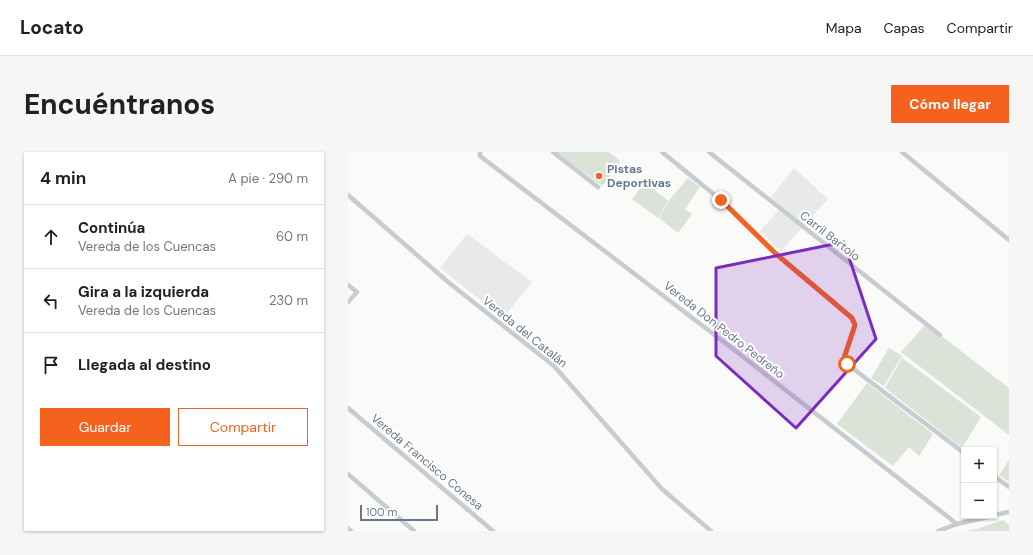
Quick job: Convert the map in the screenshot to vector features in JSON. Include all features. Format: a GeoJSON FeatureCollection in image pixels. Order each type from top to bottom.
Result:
{"type":"FeatureCollection","features":[{"type":"Feature","properties":{"kind":"street","name":"Vereda Don Pedro Pedreño"},"geometry":{"type":"LineString","coordinates":[[480,152],[480,156],[733,349],[957,524]]}},
{"type":"Feature","properties":{"kind":"street"},"geometry":{"type":"LineString","coordinates":[[553,152],[599,187]]}},
{"type":"Feature","properties":{"kind":"street"},"geometry":{"type":"LineString","coordinates":[[662,152],[721,200],[775,253],[852,318],[855,325],[844,358],[847,364],[961,451]]}},
{"type":"Feature","properties":{"kind":"street","name":"Carril Bartolo"},"geometry":{"type":"LineString","coordinates":[[709,152],[940,335]]}},
{"type":"Feature","properties":{"kind":"street"},"geometry":{"type":"LineString","coordinates":[[902,152],[1009,240]]}},
{"type":"Feature","properties":{"kind":"street","name":"Vereda del Catalán"},"geometry":{"type":"LineString","coordinates":[[348,195],[448,282],[554,366],[662,489],[711,531]]}},
{"type":"Feature","properties":{"kind":"street"},"geometry":{"type":"LineString","coordinates":[[348,285],[357,292],[348,302]]}},
{"type":"Feature","properties":{"kind":"street","name":"Vereda Francisco Conesa"},"geometry":{"type":"LineString","coordinates":[[348,408],[493,531]]}},
{"type":"Feature","properties":{"kind":"street"},"geometry":{"type":"LineString","coordinates":[[348,474],[414,531]]}},
{"type":"Feature","properties":{"kind":"street"},"geometry":{"type":"LineString","coordinates":[[997,478],[1009,487]]}},
{"type":"Feature","properties":{"kind":"street"},"geometry":{"type":"LineString","coordinates":[[997,515],[1009,512]]}},
{"type":"Feature","properties":{"kind":"street"},"geometry":{"type":"LineString","coordinates":[[938,531],[957,524],[980,519]]}},
{"type":"Feature","properties":{"kind":"street"},"geometry":{"type":"LineString","coordinates":[[348,528],[351,531]]}},
{"type":"Feature","properties":{"kind":"path"},"geometry":{"type":"LineString","coordinates":[[599,187],[618,164],[620,164]]}},
{"type":"Feature","properties":{"kind":"highlighted area"},"geometry":{"type":"Polygon","coordinates":[[[844,242],[876,339],[796,428],[716,356],[716,268],[844,242]]]}},
{"type":"Feature","properties":{"kind":"shaded area","name":"Pistas Deportivas"},"geometry":{"type":"Polygon","coordinates":[[[556,152],[609,152],[620,161],[602,186],[556,152]]]}},
{"type":"Feature","properties":{"kind":"shaded area"},"geometry":{"type":"Polygon","coordinates":[[[794,168],[828,199],[781,251],[760,231],[782,207],[771,197],[794,168]]]}},
{"type":"Feature","properties":{"kind":"shaded area"},"geometry":{"type":"Polygon","coordinates":[[[688,178],[700,187],[685,209],[692,214],[678,233],[659,218],[670,199],[688,178]]]}},
{"type":"Feature","properties":{"kind":"shaded area"},"geometry":{"type":"Polygon","coordinates":[[[645,182],[668,201],[658,218],[632,199],[645,182]]]}},
{"type":"Feature","properties":{"kind":"shaded area"},"geometry":{"type":"Polygon","coordinates":[[[467,234],[532,282],[503,318],[440,268],[467,234]]]}},
{"type":"Feature","properties":{"kind":"shaded area"},"geometry":{"type":"Polygon","coordinates":[[[926,324],[1009,388],[1009,435],[901,352],[926,324]]]}},
{"type":"Feature","properties":{"kind":"shaded area"},"geometry":{"type":"Polygon","coordinates":[[[889,348],[902,356],[884,386],[871,378],[889,348]]]}},
{"type":"Feature","properties":{"kind":"shaded area"},"geometry":{"type":"Polygon","coordinates":[[[902,358],[981,417],[963,447],[961,447],[885,388],[902,358]]]}},
{"type":"Feature","properties":{"kind":"shaded area"},"geometry":{"type":"Polygon","coordinates":[[[867,383],[933,434],[919,456],[909,447],[893,466],[837,424],[867,383]]]}},
{"type":"Feature","properties":{"kind":"shaded area"},"geometry":{"type":"Polygon","coordinates":[[[1009,460],[1009,482],[999,475],[1009,460]]]}},
{"type":"Feature","properties":{"kind":"shaded area"},"geometry":{"type":"Polygon","coordinates":[[[1003,520],[1009,525],[1009,531],[963,531],[977,529],[1003,520]]]}},
{"type":"Feature","properties":{"kind":"place","name":"Pistas Deportivas"},"geometry":{"type":"Point","coordinates":[599,176]}},
{"type":"Feature","properties":{"kind":"route"},"geometry":{"type":"LineString","coordinates":[[721,200],[775,253],[852,318],[855,325],[844,358],[847,364]]}}]}
